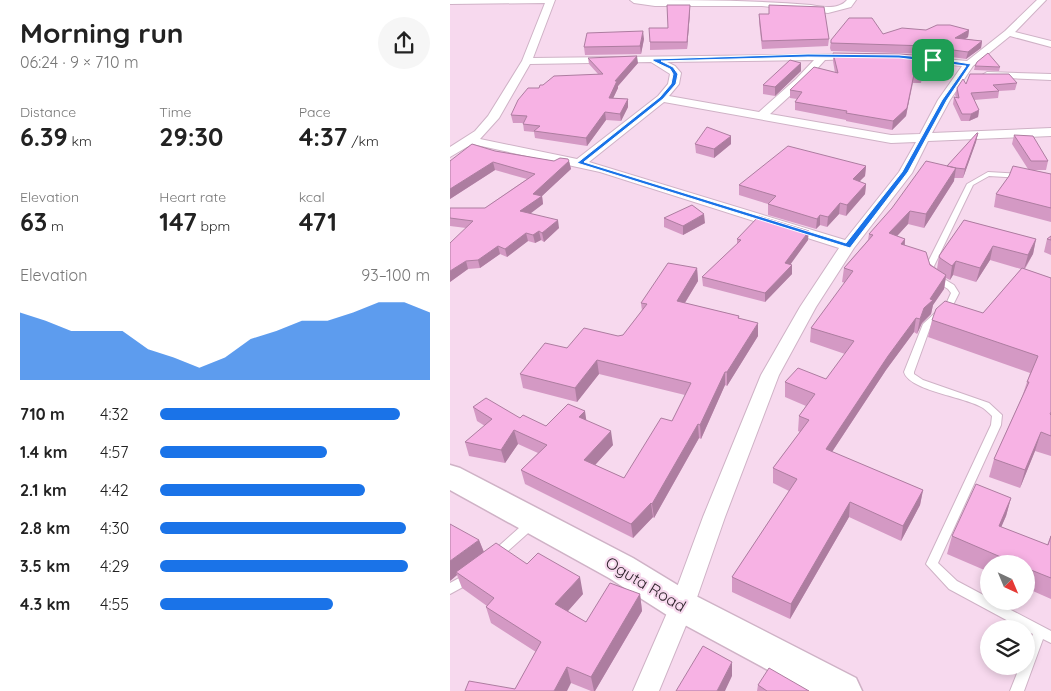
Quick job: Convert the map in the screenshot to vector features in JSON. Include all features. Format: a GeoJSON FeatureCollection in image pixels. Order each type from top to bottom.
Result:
{"type":"FeatureCollection","features":[{"type":"Feature","properties":{"kind":"main road","name":"Oguta Road"},"geometry":{"type":"LineString","coordinates":[[450,476],[621,568],[682,606],[842,691]]}},
{"type":"Feature","properties":{"kind":"street"},"geometry":{"type":"LineString","coordinates":[[450,1],[551,0],[527,61],[493,118],[479,134],[450,153]]}},
{"type":"Feature","properties":{"kind":"street"},"geometry":{"type":"LineString","coordinates":[[634,0],[642,3],[762,3],[828,10],[848,5],[852,0]]}},
{"type":"Feature","properties":{"kind":"street"},"geometry":{"type":"LineString","coordinates":[[646,691],[682,606],[714,516],[770,375],[808,307],[848,246],[905,172],[922,139],[965,70],[1008,33],[1042,0]]}},
{"type":"Feature","properties":{"kind":"street"},"geometry":{"type":"LineString","coordinates":[[1008,33],[1051,44]]}},
{"type":"Feature","properties":{"kind":"street"},"geometry":{"type":"LineString","coordinates":[[761,116],[800,81],[823,56]]}},
{"type":"Feature","properties":{"kind":"street"},"geometry":{"type":"LineString","coordinates":[[527,61],[864,56]]}},
{"type":"Feature","properties":{"kind":"street"},"geometry":{"type":"LineString","coordinates":[[890,56],[965,70],[1051,77]]}},
{"type":"Feature","properties":{"kind":"street"},"geometry":{"type":"LineString","coordinates":[[580,163],[662,98],[673,84],[676,74],[672,68],[654,60]]}},
{"type":"Feature","properties":{"kind":"street"},"geometry":{"type":"LineString","coordinates":[[662,98],[891,139],[1051,132]]}},
{"type":"Feature","properties":{"kind":"street"},"geometry":{"type":"LineString","coordinates":[[470,140],[580,163],[848,246]]}},
{"type":"Feature","properties":{"kind":"lane"},"geometry":{"type":"LineString","coordinates":[[1016,691],[1046,635],[953,585],[932,564],[996,425],[997,415],[986,405],[920,382],[910,376],[909,372],[928,324],[950,303],[955,293],[951,287],[932,275],[930,266],[970,184],[988,174],[1035,178]]}},
{"type":"Feature","properties":{"kind":"lane"},"geometry":{"type":"LineString","coordinates":[[489,561],[534,521]]}},
{"type":"Feature","properties":{"kind":"lane"},"geometry":{"type":"LineString","coordinates":[[450,589],[477,571]]}},
{"type":"Feature","properties":{"kind":"building"},"geometry":{"type":"Polygon","coordinates":[[[667,5],[690,5],[687,42],[650,42],[649,28],[668,28],[667,5]]]}},
{"type":"Feature","properties":{"kind":"building"},"geometry":{"type":"Polygon","coordinates":[[[769,5],[824,7],[829,39],[762,41],[759,14],[769,14],[769,5]]]}},
{"type":"Feature","properties":{"kind":"building"},"geometry":{"type":"Polygon","coordinates":[[[849,18],[872,18],[883,34],[902,28],[926,30],[937,25],[950,25],[969,30],[955,38],[982,41],[968,52],[931,47],[929,43],[928,46],[831,43],[831,40],[849,18]]]}},
{"type":"Feature","properties":{"kind":"building"},"geometry":{"type":"Polygon","coordinates":[[[643,31],[640,46],[584,47],[587,33],[643,31]]]}},
{"type":"Feature","properties":{"kind":"building"},"geometry":{"type":"Polygon","coordinates":[[[833,53],[926,56],[922,75],[914,74],[907,108],[893,121],[795,102],[802,92],[790,90],[814,67],[838,73],[833,53]]]}},
{"type":"Feature","properties":{"kind":"building"},"geometry":{"type":"Polygon","coordinates":[[[988,53],[1000,67],[975,66],[988,53]]]}},
{"type":"Feature","properties":{"kind":"building"},"geometry":{"type":"Polygon","coordinates":[[[637,56],[615,81],[617,81],[609,98],[628,99],[620,114],[605,112],[586,138],[534,131],[540,126],[523,124],[527,116],[511,115],[518,100],[528,88],[539,88],[540,85],[543,85],[554,76],[603,74],[588,58],[637,56]]]}},
{"type":"Feature","properties":{"kind":"building"},"geometry":{"type":"Polygon","coordinates":[[[790,60],[801,63],[775,87],[763,85],[790,60]]]}},
{"type":"Feature","properties":{"kind":"building"},"geometry":{"type":"Polygon","coordinates":[[[970,74],[1009,74],[1017,83],[993,85],[999,91],[971,93],[979,110],[971,114],[962,114],[954,97],[959,98],[957,88],[963,79],[966,84],[970,74]]]}},
{"type":"Feature","properties":{"kind":"building"},"geometry":{"type":"Polygon","coordinates":[[[707,127],[731,136],[714,149],[695,144],[707,127]]]}},
{"type":"Feature","properties":{"kind":"building"},"geometry":{"type":"Polygon","coordinates":[[[977,133],[965,169],[947,166],[977,133]]]}},
{"type":"Feature","properties":{"kind":"building"},"geometry":{"type":"Polygon","coordinates":[[[1014,135],[1033,136],[1048,161],[1031,161],[1014,135]]]}},
{"type":"Feature","properties":{"kind":"building"},"geometry":{"type":"Polygon","coordinates":[[[472,144],[495,151],[554,161],[560,158],[568,159],[569,161],[533,194],[542,196],[520,211],[558,220],[542,233],[539,231],[533,235],[526,233],[505,249],[498,246],[478,260],[466,261],[450,271],[450,243],[473,221],[450,218],[450,208],[485,208],[535,174],[493,162],[450,189],[450,161],[472,144]]]}},
{"type":"Feature","properties":{"kind":"building"},"geometry":{"type":"Polygon","coordinates":[[[788,146],[866,166],[853,179],[866,184],[847,205],[840,203],[828,217],[820,215],[817,219],[768,204],[776,196],[739,185],[788,146]]]}},
{"type":"Feature","properties":{"kind":"building"},"geometry":{"type":"Polygon","coordinates":[[[926,161],[956,168],[926,214],[910,211],[889,233],[905,239],[901,244],[926,252],[930,265],[946,275],[930,299],[933,300],[924,308],[920,319],[916,318],[888,356],[826,449],[923,490],[903,526],[850,502],[791,604],[732,577],[797,479],[773,468],[809,420],[799,416],[815,394],[785,382],[798,368],[826,379],[854,341],[811,328],[853,271],[844,268],[873,235],[869,234],[892,208],[926,161]]]}},
{"type":"Feature","properties":{"kind":"building"},"geometry":{"type":"Polygon","coordinates":[[[1013,166],[1051,174],[1051,208],[996,194],[1009,176],[1013,166]]]}},
{"type":"Feature","properties":{"kind":"building"},"geometry":{"type":"Polygon","coordinates":[[[692,205],[704,214],[683,226],[664,218],[692,205]]]}},
{"type":"Feature","properties":{"kind":"building"},"geometry":{"type":"Polygon","coordinates":[[[759,216],[809,231],[785,263],[792,265],[765,293],[702,277],[741,240],[737,239],[759,216]]]}},
{"type":"Feature","properties":{"kind":"building"},"geometry":{"type":"Polygon","coordinates":[[[964,220],[1036,239],[1028,255],[993,246],[980,268],[956,261],[952,266],[939,256],[964,220]]]}},
{"type":"Feature","properties":{"kind":"building"},"geometry":{"type":"Polygon","coordinates":[[[668,263],[697,268],[677,301],[739,316],[738,318],[758,323],[727,372],[725,372],[700,425],[698,424],[652,504],[631,524],[521,470],[547,445],[514,430],[501,450],[465,442],[492,419],[473,407],[486,398],[520,418],[523,415],[546,426],[568,404],[585,411],[579,417],[611,431],[584,460],[624,478],[661,418],[672,421],[691,383],[597,360],[575,388],[520,374],[545,343],[567,348],[584,328],[618,336],[623,335],[647,304],[641,303],[668,263]]]}},
{"type":"Feature","properties":{"kind":"building"},"geometry":{"type":"Polygon","coordinates":[[[1022,268],[1051,278],[1051,436],[1041,432],[1025,470],[994,459],[1029,382],[1027,382],[1038,356],[932,320],[936,309],[945,301],[983,313],[1022,268]]]}},
{"type":"Feature","properties":{"kind":"building"},"geometry":{"type":"Polygon","coordinates":[[[976,484],[1011,498],[999,526],[1048,545],[1051,536],[1051,578],[1035,572],[1035,555],[996,555],[952,536],[976,484]]]}},
{"type":"Feature","properties":{"kind":"building"},"geometry":{"type":"Polygon","coordinates":[[[450,524],[479,540],[450,561],[450,524]]]}},
{"type":"Feature","properties":{"kind":"building"},"geometry":{"type":"Polygon","coordinates":[[[496,543],[527,564],[538,553],[580,577],[555,604],[586,622],[610,583],[640,594],[591,677],[567,667],[554,691],[465,691],[469,681],[515,689],[541,642],[486,607],[494,598],[456,572],[496,543]]]}},
{"type":"Feature","properties":{"kind":"building"},"geometry":{"type":"Polygon","coordinates":[[[703,646],[732,662],[717,691],[676,691],[703,646]]]}},
{"type":"Feature","properties":{"kind":"building"},"geometry":{"type":"Polygon","coordinates":[[[769,668],[809,691],[767,691],[758,685],[769,668]]]}},
{"type":"Feature","properties":{"kind":"route"},"geometry":{"type":"LineString","coordinates":[[899,56],[933,60],[969,64],[944,100],[905,172],[848,246],[580,163],[662,98],[673,84],[676,74],[672,68],[654,60],[899,56]]}}]}
